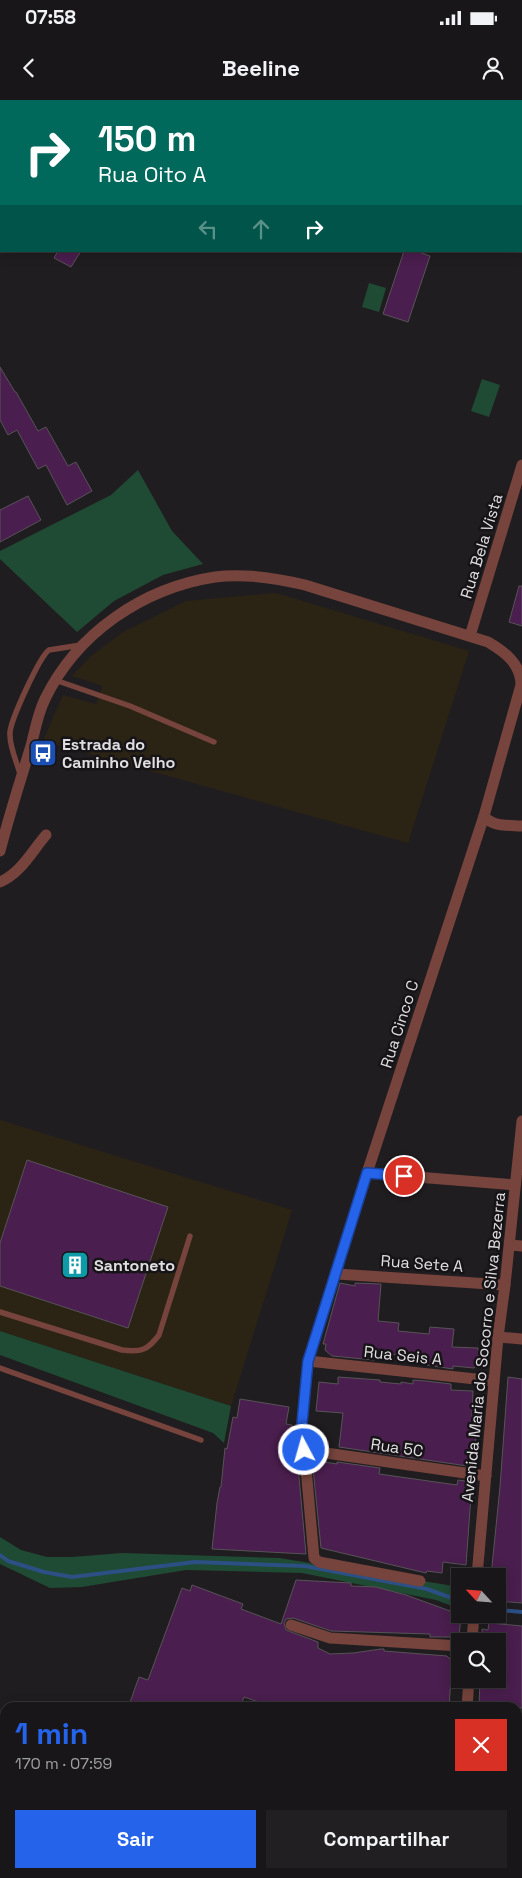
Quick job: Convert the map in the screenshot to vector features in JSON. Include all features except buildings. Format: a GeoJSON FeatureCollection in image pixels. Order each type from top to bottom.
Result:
{"type":"FeatureCollection","features":[{"type":"Feature","properties":{"kind":"street","name":"Rua Bela Vista"},"geometry":{"type":"LineString","coordinates":[[470,636],[522,465]]}},
{"type":"Feature","properties":{"kind":"street"},"geometry":{"type":"LineString","coordinates":[[0,851],[44,701],[55,680],[73,655],[95,633],[120,614],[149,596],[178,585],[216,577],[247,576],[277,578],[305,584],[470,636]]}},
{"type":"Feature","properties":{"kind":"street","name":"Rua Cinco C"},"geometry":{"type":"LineString","coordinates":[[420,1581],[316,1560],[313,1555],[302,1423],[308,1361],[337,1274],[367,1173],[517,716],[521,675],[516,665],[502,650],[488,642],[470,636]]}},
{"type":"Feature","properties":{"kind":"street"},"geometry":{"type":"LineString","coordinates":[[0,806],[9,817]]}},
{"type":"Feature","properties":{"kind":"street"},"geometry":{"type":"LineString","coordinates":[[484,816],[493,824],[522,826]]}},
{"type":"Feature","properties":{"kind":"street"},"geometry":{"type":"LineString","coordinates":[[0,882],[9,878],[18,870],[46,835]]}},
{"type":"Feature","properties":{"kind":"street","name":"Avenida Maria do Socorro e Silva Bezerra"},"geometry":{"type":"LineString","coordinates":[[478,1568],[498,1337],[510,1245],[522,1121]]}},
{"type":"Feature","properties":{"kind":"street"},"geometry":{"type":"LineString","coordinates":[[367,1173],[515,1185]]}},
{"type":"Feature","properties":{"kind":"street"},"geometry":{"type":"LineString","coordinates":[[510,1245],[522,1246]]}},
{"type":"Feature","properties":{"kind":"street","name":"Rua Sete A"},"geometry":{"type":"LineString","coordinates":[[337,1274],[505,1285]]}},
{"type":"Feature","properties":{"kind":"street"},"geometry":{"type":"LineString","coordinates":[[498,1337],[522,1339]]}},
{"type":"Feature","properties":{"kind":"street","name":"Rua Seis A"},"geometry":{"type":"LineString","coordinates":[[308,1361],[494,1381]]}},
{"type":"Feature","properties":{"kind":"street","name":"Rua 5C"},"geometry":{"type":"LineString","coordinates":[[304,1450],[486,1476]]}},
{"type":"Feature","properties":{"kind":"street"},"geometry":{"type":"LineString","coordinates":[[291,1625],[330,1638],[451,1645]]}},
{"type":"Feature","properties":{"kind":"street"},"geometry":{"type":"LineString","coordinates":[[467,1702],[468,1688]]}},
{"type":"Feature","properties":{"kind":"lane"},"geometry":{"type":"LineString","coordinates":[[21,776],[10,741],[10,730],[35,670],[45,652],[84,645]]}},
{"type":"Feature","properties":{"kind":"lane"},"geometry":{"type":"LineString","coordinates":[[55,680],[130,706],[214,742]]}},
{"type":"Feature","properties":{"kind":"lane"},"geometry":{"type":"LineString","coordinates":[[0,1312],[122,1350],[140,1351],[151,1346],[159,1335],[190,1236]]}},
{"type":"Feature","properties":{"kind":"lane"},"geometry":{"type":"LineString","coordinates":[[0,1368],[201,1440]]}},
{"type":"Feature","properties":{"kind":"shaded area"},"geometry":{"type":"Polygon","coordinates":[[[276,593],[469,651],[408,843],[43,741],[63,695],[96,704],[103,686],[72,676],[91,656],[123,632],[186,601],[276,593]]]}},
{"type":"Feature","properties":{"kind":"shaded area"},"geometry":{"type":"Polygon","coordinates":[[[0,1120],[292,1210],[231,1406],[0,1331],[0,1120]]]}},
{"type":"Feature","properties":{"kind":"green space"},"geometry":{"type":"Polygon","coordinates":[[[369,283],[386,288],[379,312],[362,307],[369,283]]]}},
{"type":"Feature","properties":{"kind":"green space"},"geometry":{"type":"Polygon","coordinates":[[[482,379],[500,385],[489,417],[471,411],[482,379]]]}},
{"type":"Feature","properties":{"kind":"green space"},"geometry":{"type":"Polygon","coordinates":[[[138,470],[172,531],[203,564],[163,575],[114,601],[77,632],[0,559],[0,551],[111,495],[138,470]]]}},
{"type":"Feature","properties":{"kind":"green space"},"geometry":{"type":"Polygon","coordinates":[[[0,1331],[231,1406],[224,1443],[213,1433],[0,1355],[0,1331]]]}},
{"type":"Feature","properties":{"kind":"green space"},"geometry":{"type":"Polygon","coordinates":[[[0,1537],[21,1550],[47,1557],[122,1553],[279,1558],[451,1586],[451,1606],[436,1600],[302,1573],[186,1570],[82,1587],[50,1588],[0,1564],[0,1537]]]}},
{"type":"Feature","properties":{"kind":"waterway"},"geometry":{"type":"LineString","coordinates":[[0,1555],[8,1561],[44,1572],[72,1577],[195,1562],[305,1566],[427,1589],[451,1598]]}},
{"type":"Feature","properties":{"kind":"waterway"},"geometry":{"type":"LineString","coordinates":[[506,1611],[522,1612]]}},
{"type":"Feature","properties":{"kind":"place","name":"Estrada do Caminho Velho"},"geometry":{"type":"Point","coordinates":[43,753]}},
{"type":"Feature","properties":{"kind":"place","name":"Santoneto"},"geometry":{"type":"Point","coordinates":[75,1265]}},
{"type":"Feature","properties":{"kind":"route"},"geometry":{"type":"LineString","coordinates":[[304,1450],[302,1423],[308,1361],[337,1274],[367,1173],[404,1176]]}}]}
